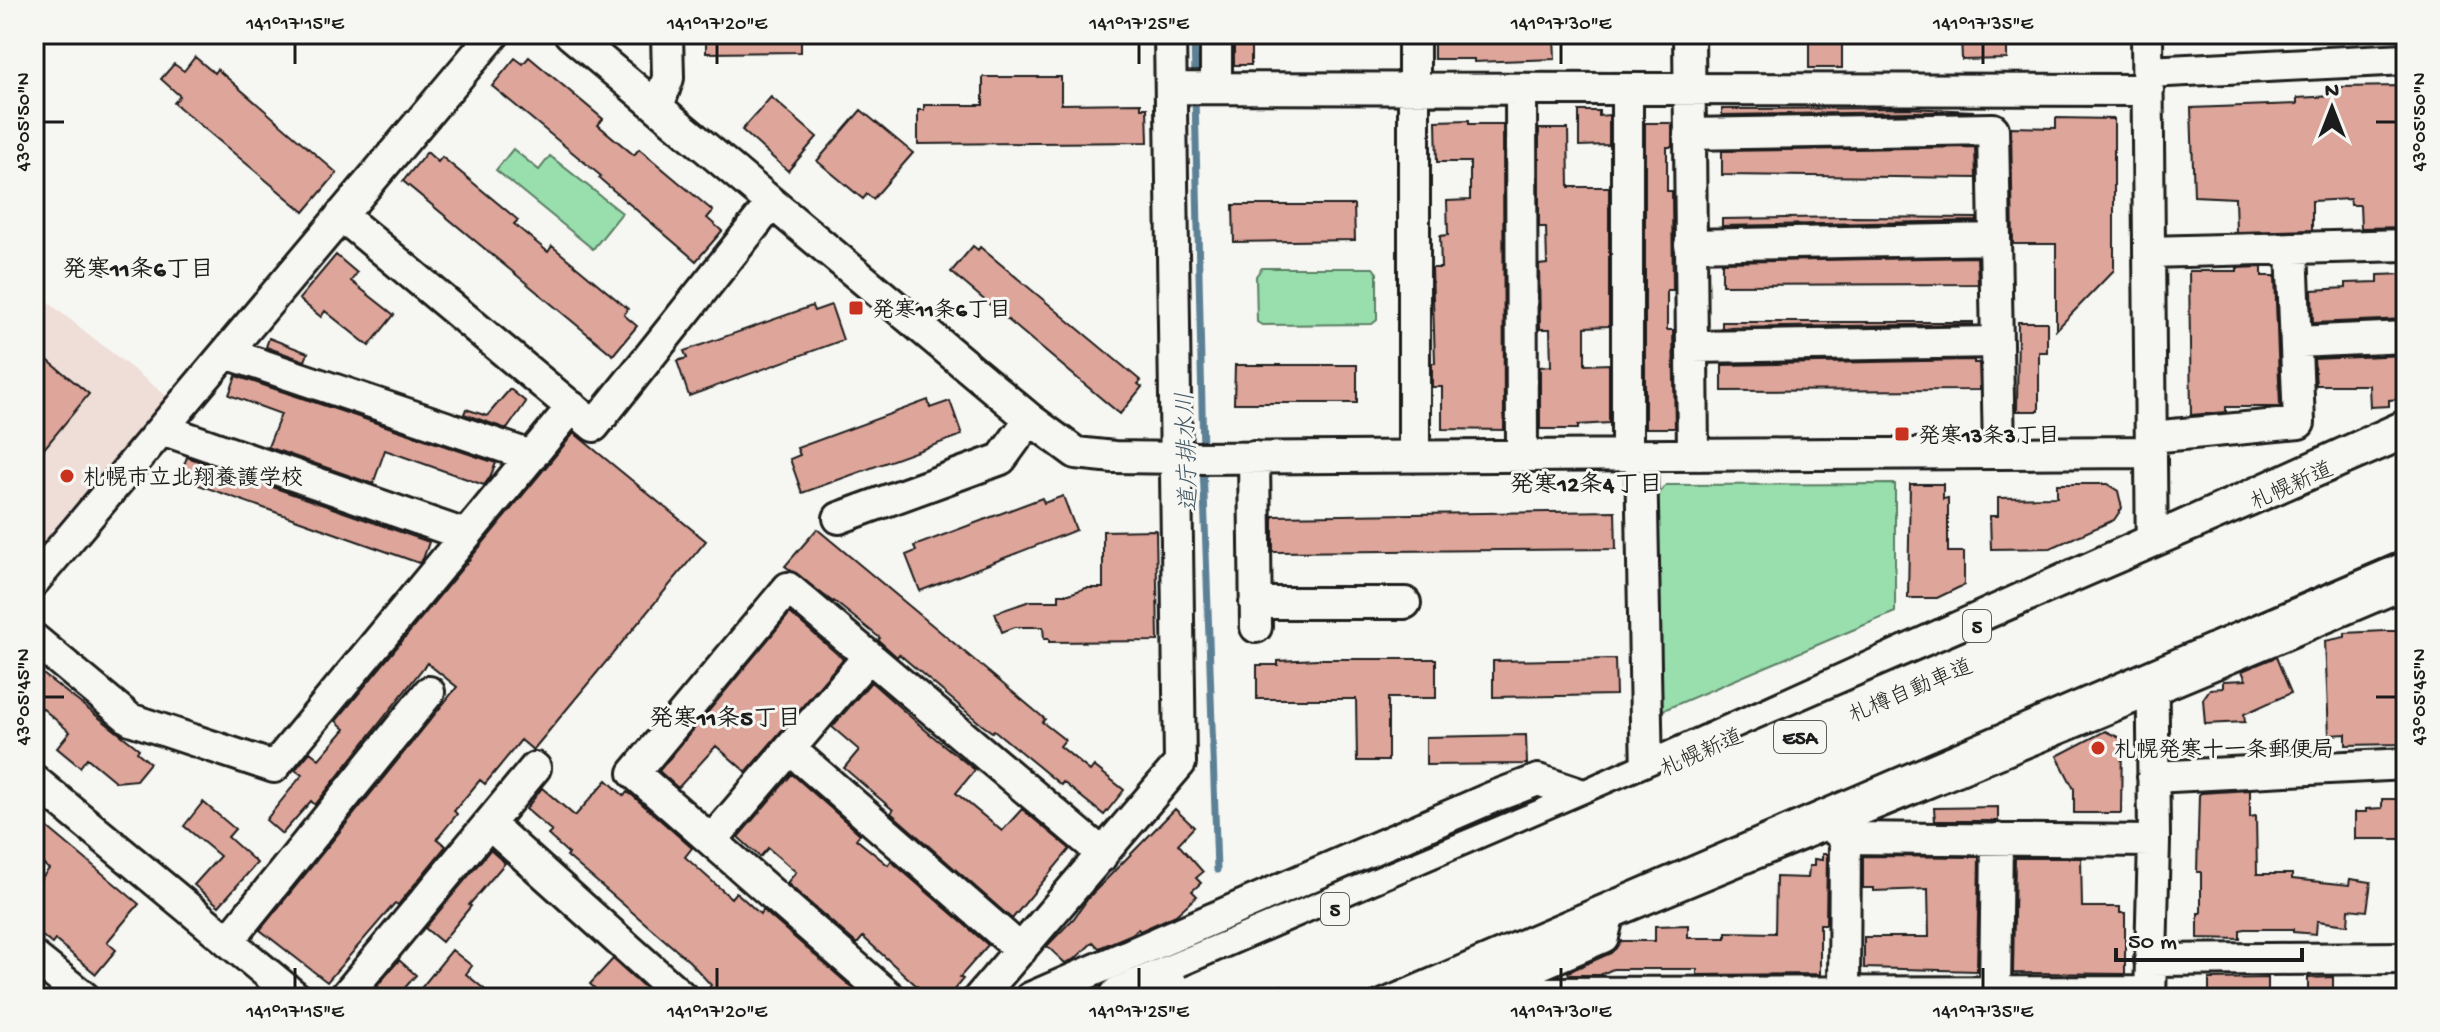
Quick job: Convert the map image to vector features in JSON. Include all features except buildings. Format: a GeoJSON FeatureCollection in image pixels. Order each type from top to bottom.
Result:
{"type":"FeatureCollection","features":[{"type":"Feature","properties":{"kind":"highway","name":"札幌新道"},"geometry":{"type":"LineString","coordinates":[[1122,998],[1548,820],[2406,433]]}},
{"type":"Feature","properties":{"kind":"highway","name":"札樽自動車道"},"geometry":{"type":"LineString","coordinates":[[1194,998],[2406,476]]}},
{"type":"Feature","properties":{"kind":"highway","name":"札樽自動車道"},"geometry":{"type":"LineString","coordinates":[[1299,998],[2406,523]]}},
{"type":"Feature","properties":{"kind":"highway"},"geometry":{"type":"LineString","coordinates":[[1391,998],[1611,904],[1833,829],[2152,683],[2406,575]]}},
{"type":"Feature","properties":{"kind":"street"},"geometry":{"type":"LineString","coordinates":[[34,581],[494,34]]}},
{"type":"Feature","properties":{"kind":"street"},"geometry":{"type":"LineString","coordinates":[[570,34],[1030,419],[1076,453],[1181,458],[1999,453],[2151,444],[2299,423],[2292,248]]}},
{"type":"Feature","properties":{"kind":"street"},"geometry":{"type":"LineString","coordinates":[[658,107],[668,78],[667,34]]}},
{"type":"Feature","properties":{"kind":"street"},"geometry":{"type":"LineString","coordinates":[[1170,34],[1195,88]]}},
{"type":"Feature","properties":{"kind":"street"},"geometry":{"type":"LineString","coordinates":[[979,998],[1180,763],[1181,458],[1195,88],[1216,34]]}},
{"type":"Feature","properties":{"kind":"street"},"geometry":{"type":"LineString","coordinates":[[1414,34],[1414,457]]}},
{"type":"Feature","properties":{"kind":"street"},"geometry":{"type":"LineString","coordinates":[[1689,34],[1693,455]]}},
{"type":"Feature","properties":{"kind":"street"},"geometry":{"type":"LineString","coordinates":[[1474,993],[1995,992],[2150,995],[2154,841],[2147,34]]}},
{"type":"Feature","properties":{"kind":"street"},"geometry":{"type":"LineString","coordinates":[[1195,88],[1688,89],[2148,81],[2406,59]]}},
{"type":"Feature","properties":{"kind":"street"},"geometry":{"type":"LineString","coordinates":[[1521,89],[1522,456]]}},
{"type":"Feature","properties":{"kind":"street"},"geometry":{"type":"LineString","coordinates":[[1627,89],[1634,455],[1647,775]]}},
{"type":"Feature","properties":{"kind":"street"},"geometry":{"type":"LineString","coordinates":[[1689,134],[1993,129],[1999,453]]}},
{"type":"Feature","properties":{"kind":"street"},"geometry":{"type":"LineString","coordinates":[[341,215],[594,426],[772,203]]}},
{"type":"Feature","properties":{"kind":"street"},"geometry":{"type":"LineString","coordinates":[[1690,245],[1995,239]]}},
{"type":"Feature","properties":{"kind":"street"},"geometry":{"type":"LineString","coordinates":[[2149,252],[2406,245]]}},
{"type":"Feature","properties":{"kind":"street"},"geometry":{"type":"LineString","coordinates":[[2296,342],[2406,337]]}},
{"type":"Feature","properties":{"kind":"street"},"geometry":{"type":"LineString","coordinates":[[1692,347],[1997,342]]}},
{"type":"Feature","properties":{"kind":"street"},"geometry":{"type":"LineString","coordinates":[[226,353],[531,456]]}},
{"type":"Feature","properties":{"kind":"street"},"geometry":{"type":"LineString","coordinates":[[34,639],[130,719],[274,767],[572,407]]}},
{"type":"Feature","properties":{"kind":"street"},"geometry":{"type":"LineString","coordinates":[[839,518],[1001,459],[1030,419]]}},
{"type":"Feature","properties":{"kind":"street"},"geometry":{"type":"LineString","coordinates":[[162,429],[465,535]]}},
{"type":"Feature","properties":{"kind":"street"},"geometry":{"type":"LineString","coordinates":[[1254,457],[1256,615],[1405,603]]}},
{"type":"Feature","properties":{"kind":"street"},"geometry":{"type":"LineString","coordinates":[[891,998],[634,773],[788,588],[1090,843],[1101,857]]}},
{"type":"Feature","properties":{"kind":"street"},"geometry":{"type":"LineString","coordinates":[[712,840],[869,656]]}},
{"type":"Feature","properties":{"kind":"street"},"geometry":{"type":"LineString","coordinates":[[228,941],[429,692]]}},
{"type":"Feature","properties":{"kind":"street"},"geometry":{"type":"LineString","coordinates":[[790,749],[1012,960],[1030,998],[1538,780],[1595,799]]}},
{"type":"Feature","properties":{"kind":"street"},"geometry":{"type":"LineString","coordinates":[[2153,777],[2406,764]]}},
{"type":"Feature","properties":{"kind":"street"},"geometry":{"type":"LineString","coordinates":[[344,998],[535,768]]}},
{"type":"Feature","properties":{"kind":"street"},"geometry":{"type":"LineString","coordinates":[[34,780],[297,998]]}},
{"type":"Feature","properties":{"kind":"street"},"geometry":{"type":"LineString","coordinates":[[489,824],[683,998]]}},
{"type":"Feature","properties":{"kind":"street"},"geometry":{"type":"LineString","coordinates":[[1844,993],[1833,829],[1997,839],[2154,841]]}},
{"type":"Feature","properties":{"kind":"street"},"geometry":{"type":"LineString","coordinates":[[1995,992],[1997,839]]}},
{"type":"Feature","properties":{"kind":"street"},"geometry":{"type":"LineString","coordinates":[[1474,993],[1603,937],[1611,904]]}},
{"type":"Feature","properties":{"kind":"street"},"geometry":{"type":"LineString","coordinates":[[34,957],[85,998]]}},
{"type":"Feature","properties":{"kind":"street"},"geometry":{"type":"LineString","coordinates":[[2150,960],[2406,958]]}},
{"type":"Feature","properties":{"kind":"shaded area","name":"札幌市立北翔養護学校"},"geometry":{"type":"Polygon","coordinates":[[[34,291],[168,397],[34,556],[34,291]]]}},
{"type":"Feature","properties":{"kind":"green space"},"geometry":{"type":"Polygon","coordinates":[[[513,149],[539,170],[550,156],[622,213],[593,249],[496,170],[513,149]]]}},
{"type":"Feature","properties":{"kind":"green space"},"geometry":{"type":"Polygon","coordinates":[[[1262,268],[1373,268],[1377,273],[1377,320],[1372,324],[1262,325],[1257,322],[1256,276],[1262,268]]]}},
{"type":"Feature","properties":{"kind":"green space"},"geometry":{"type":"Polygon","coordinates":[[[1895,484],[1895,612],[1659,712],[1656,497],[1666,485],[1895,484]]]}},
{"type":"Feature","properties":{"kind":"waterway","name":"道庁排水川"},"geometry":{"type":"LineString","coordinates":[[1194,34],[1195,80]]}},
{"type":"Feature","properties":{"kind":"waterway","name":"道庁排水川"},"geometry":{"type":"LineString","coordinates":[[1195,96],[1203,452]]}},
{"type":"Feature","properties":{"kind":"waterway","name":"道庁排水川"},"geometry":{"type":"LineString","coordinates":[[1203,464],[1217,870]]}},
{"type":"Feature","properties":{"kind":"place","name":"発寒11条6丁目"},"geometry":{"type":"Point","coordinates":[856,308]}},
{"type":"Feature","properties":{"kind":"place","name":"発寒13条3丁目"},"geometry":{"type":"Point","coordinates":[1902,434]}},
{"type":"Feature","properties":{"kind":"place","name":"札幌市立北翔養護学校"},"geometry":{"type":"Point","coordinates":[67,476]}},
{"type":"Feature","properties":{"kind":"place","name":"札幌発寒十一条郵便局"},"geometry":{"type":"Point","coordinates":[2098,748]}},
{"type":"Feature","properties":{"kind":"district","name":"発寒11条6丁目"},"geometry":{"type":"Point","coordinates":[138,268]}},
{"type":"Feature","properties":{"kind":"district","name":"発寒12条4丁目"},"geometry":{"type":"Point","coordinates":[1586,483]}},
{"type":"Feature","properties":{"kind":"district","name":"発寒11条5丁目"},"geometry":{"type":"Point","coordinates":[725,717]}}]}
